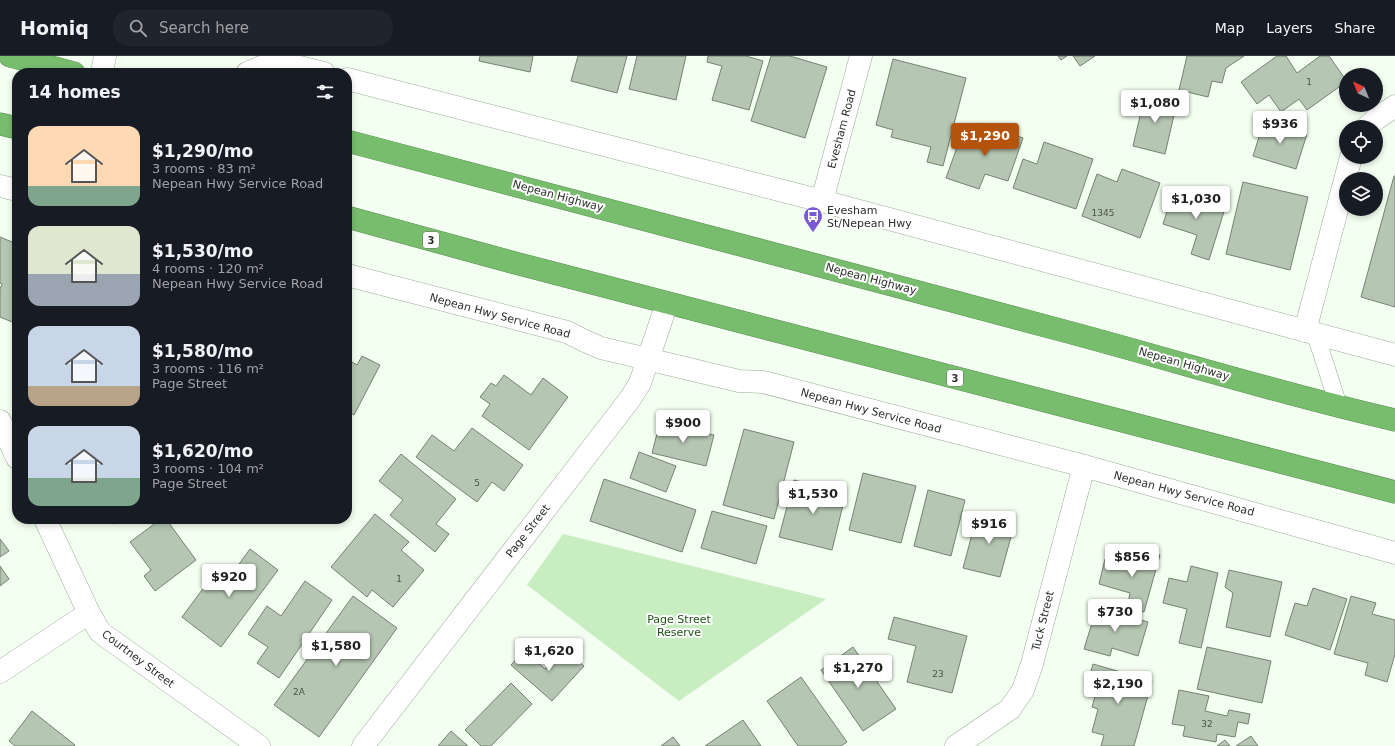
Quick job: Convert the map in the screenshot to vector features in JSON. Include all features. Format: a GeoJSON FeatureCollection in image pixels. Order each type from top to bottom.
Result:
{"type":"FeatureCollection","features":[{"type":"Feature","properties":{"kind":"highway"},"geometry":{"type":"LineString","coordinates":[[10,56],[55,68]]}},
{"type":"Feature","properties":{"kind":"highway"},"geometry":{"type":"LineString","coordinates":[[0,124],[12,127]]}},
{"type":"Feature","properties":{"kind":"highway","name":"Nepean Highway"},"geometry":{"type":"LineString","coordinates":[[352,142],[702,234],[1339,407],[1395,420]]}},
{"type":"Feature","properties":{"kind":"highway","name":"3"},"geometry":{"type":"LineString","coordinates":[[352,218],[1395,492]]}},
{"type":"Feature","properties":{"kind":"street"},"geometry":{"type":"LineString","coordinates":[[103,68],[105,56]]}},
{"type":"Feature","properties":{"kind":"street","name":"Evesham Road"},"geometry":{"type":"LineString","coordinates":[[822,201],[861,56]]}},
{"type":"Feature","properties":{"kind":"street"},"geometry":{"type":"LineString","coordinates":[[259,68],[279,62],[304,68]]}},
{"type":"Feature","properties":{"kind":"street"},"geometry":{"type":"LineString","coordinates":[[352,80],[822,201],[1395,355]]}},
{"type":"Feature","properties":{"kind":"street"},"geometry":{"type":"LineString","coordinates":[[1375,120],[1395,106]]}},
{"type":"Feature","properties":{"kind":"street"},"geometry":{"type":"LineString","coordinates":[[1310,332],[1349,164]]}},
{"type":"Feature","properties":{"kind":"street"},"geometry":{"type":"LineString","coordinates":[[0,186],[12,189]]}},
{"type":"Feature","properties":{"kind":"street","name":"Nepean Hwy Service Road"},"geometry":{"type":"LineString","coordinates":[[352,276],[567,332],[601,348],[739,381],[763,382],[1084,466],[1395,553]]}},
{"type":"Feature","properties":{"kind":"street","name":"Page Street"},"geometry":{"type":"LineString","coordinates":[[363,746],[630,399],[640,382],[667,302]]}},
{"type":"Feature","properties":{"kind":"street"},"geometry":{"type":"LineString","coordinates":[[0,421],[12,447]]}},
{"type":"Feature","properties":{"kind":"street","name":"Tuck Street"},"geometry":{"type":"LineString","coordinates":[[956,746],[1010,709],[1023,690],[1032,664],[1084,466]]}},
{"type":"Feature","properties":{"kind":"street","name":"Courtney Street"},"geometry":{"type":"LineString","coordinates":[[47,524],[100,632],[259,746]]}},
{"type":"Feature","properties":{"kind":"street"},"geometry":{"type":"LineString","coordinates":[[0,672],[89,612]]}},
{"type":"Feature","properties":{"kind":"lane"},"geometry":{"type":"LineString","coordinates":[[1310,332],[1339,407]]}},
{"type":"Feature","properties":{"kind":"green space","name":"Page Street Reserve"},"geometry":{"type":"Polygon","coordinates":[[[563,534],[826,599],[679,701],[527,585],[563,534]]]}},
{"type":"Feature","properties":{"kind":"building"},"geometry":{"type":"Polygon","coordinates":[[[480,56],[533,56],[530,72],[479,61],[480,56]]]}},
{"type":"Feature","properties":{"kind":"building"},"geometry":{"type":"Polygon","coordinates":[[[578,56],[627,56],[617,93],[571,81],[578,56]]]}},
{"type":"Feature","properties":{"kind":"building"},"geometry":{"type":"Polygon","coordinates":[[[637,56],[686,56],[676,100],[629,89],[637,56]]]}},
{"type":"Feature","properties":{"kind":"building"},"geometry":{"type":"Polygon","coordinates":[[[708,56],[746,56],[763,61],[749,110],[712,100],[722,66],[707,62],[708,56]]]}},
{"type":"Feature","properties":{"kind":"building"},"geometry":{"type":"Polygon","coordinates":[[[771,56],[790,56],[827,67],[805,138],[751,121],[771,56]]]}},
{"type":"Feature","properties":{"kind":"building"},"geometry":{"type":"Polygon","coordinates":[[[1058,56],[1067,56],[1061,60],[1058,56]]]}},
{"type":"Feature","properties":{"kind":"building"},"geometry":{"type":"Polygon","coordinates":[[[1073,56],[1095,56],[1080,66],[1073,56]]]}},
{"type":"Feature","properties":{"kind":"building"},"geometry":{"type":"Polygon","coordinates":[[[1187,56],[1244,56],[1226,68],[1222,83],[1212,81],[1208,97],[1179,90],[1187,56]]]}},
{"type":"Feature","properties":{"kind":"building"},"geometry":{"type":"Polygon","coordinates":[[[1277,56],[1286,56],[1297,73],[1320,56],[1329,56],[1339,70],[1339,87],[1307,110],[1299,99],[1281,112],[1269,95],[1257,104],[1241,82],[1277,56]]]}},
{"type":"Feature","properties":{"kind":"building"},"geometry":{"type":"Polygon","coordinates":[[[893,59],[966,78],[943,166],[927,162],[931,147],[891,137],[893,130],[876,125],[893,59]]]}},
{"type":"Feature","properties":{"kind":"building"},"geometry":{"type":"Polygon","coordinates":[[[1145,95],[1177,102],[1165,154],[1133,146],[1145,95]]]}},
{"type":"Feature","properties":{"kind":"building"},"geometry":{"type":"Polygon","coordinates":[[[1264,121],[1307,134],[1296,169],[1253,156],[1264,121]]]}},
{"type":"Feature","properties":{"kind":"building"},"geometry":{"type":"Polygon","coordinates":[[[978,123],[1023,138],[1008,181],[985,174],[979,189],[946,178],[960,139],[971,143],[978,123]]]}},
{"type":"Feature","properties":{"kind":"building"},"geometry":{"type":"Polygon","coordinates":[[[1044,142],[1093,159],[1076,209],[1013,188],[1023,159],[1037,164],[1044,142]]]}},
{"type":"Feature","properties":{"kind":"building"},"geometry":{"type":"Polygon","coordinates":[[[1122,169],[1160,183],[1140,238],[1082,216],[1097,174],[1117,182],[1122,169]]]}},
{"type":"Feature","properties":{"kind":"building"},"geometry":{"type":"Polygon","coordinates":[[[1395,176],[1395,307],[1361,297],[1395,176]]]}},
{"type":"Feature","properties":{"kind":"building"},"geometry":{"type":"Polygon","coordinates":[[[1243,182],[1308,197],[1290,270],[1226,254],[1243,182]]]}},
{"type":"Feature","properties":{"kind":"building"},"geometry":{"type":"Polygon","coordinates":[[[1174,189],[1226,205],[1209,260],[1191,254],[1197,235],[1163,224],[1174,189]]]}},
{"type":"Feature","properties":{"kind":"building"},"geometry":{"type":"Polygon","coordinates":[[[0,237],[12,242],[12,322],[0,317],[0,289],[2,284],[0,283],[0,237]]]}},
{"type":"Feature","properties":{"kind":"building"},"geometry":{"type":"Polygon","coordinates":[[[362,356],[380,365],[354,415],[352,414],[352,362],[357,365],[362,356]]]}},
{"type":"Feature","properties":{"kind":"building"},"geometry":{"type":"Polygon","coordinates":[[[504,375],[531,395],[543,378],[568,397],[529,450],[482,416],[490,404],[480,397],[491,383],[496,386],[504,375]]]}},
{"type":"Feature","properties":{"kind":"building"},"geometry":{"type":"Polygon","coordinates":[[[660,422],[714,435],[706,466],[652,453],[660,422]]]}},
{"type":"Feature","properties":{"kind":"building"},"geometry":{"type":"Polygon","coordinates":[[[472,428],[523,465],[504,491],[492,482],[477,502],[416,457],[432,435],[454,451],[472,428]]]}},
{"type":"Feature","properties":{"kind":"building"},"geometry":{"type":"Polygon","coordinates":[[[744,429],[794,442],[774,519],[723,505],[744,429]]]}},
{"type":"Feature","properties":{"kind":"building"},"geometry":{"type":"Polygon","coordinates":[[[639,452],[676,466],[666,492],[630,478],[639,452]]]}},
{"type":"Feature","properties":{"kind":"building"},"geometry":{"type":"Polygon","coordinates":[[[401,454],[456,499],[436,524],[449,534],[435,552],[390,515],[403,500],[379,481],[401,454]]]}},
{"type":"Feature","properties":{"kind":"building"},"geometry":{"type":"Polygon","coordinates":[[[863,473],[916,486],[901,543],[849,530],[863,473]]]}},
{"type":"Feature","properties":{"kind":"building"},"geometry":{"type":"Polygon","coordinates":[[[604,479],[696,510],[682,552],[590,521],[604,479]]]}},
{"type":"Feature","properties":{"kind":"building"},"geometry":{"type":"Polygon","coordinates":[[[794,480],[846,493],[832,550],[779,537],[794,480]]]}},
{"type":"Feature","properties":{"kind":"building"},"geometry":{"type":"Polygon","coordinates":[[[928,490],[965,500],[951,556],[914,546],[928,490]]]}},
{"type":"Feature","properties":{"kind":"building"},"geometry":{"type":"Polygon","coordinates":[[[712,511],[767,526],[756,564],[701,548],[712,511]]]}},
{"type":"Feature","properties":{"kind":"building"},"geometry":{"type":"Polygon","coordinates":[[[978,512],[1015,522],[1000,577],[963,568],[978,512]]]}},
{"type":"Feature","properties":{"kind":"building"},"geometry":{"type":"Polygon","coordinates":[[[375,514],[409,542],[401,550],[424,570],[393,607],[372,590],[367,597],[331,567],[375,514]]]}},
{"type":"Feature","properties":{"kind":"building"},"geometry":{"type":"Polygon","coordinates":[[[154,524],[170,524],[196,560],[155,591],[144,576],[151,570],[130,542],[154,524]]]}},
{"type":"Feature","properties":{"kind":"building"},"geometry":{"type":"Polygon","coordinates":[[[0,539],[9,551],[0,557],[0,539]]]}},
{"type":"Feature","properties":{"kind":"building"},"geometry":{"type":"Polygon","coordinates":[[[250,549],[278,570],[221,647],[182,617],[219,567],[231,575],[250,549]]]}},
{"type":"Feature","properties":{"kind":"building"},"geometry":{"type":"Polygon","coordinates":[[[1140,549],[1160,555],[1144,612],[1127,608],[1130,593],[1099,584],[1105,559],[1135,567],[1140,549]]]}},
{"type":"Feature","properties":{"kind":"building"},"geometry":{"type":"Polygon","coordinates":[[[0,566],[9,579],[0,586],[0,566]]]}},
{"type":"Feature","properties":{"kind":"building"},"geometry":{"type":"Polygon","coordinates":[[[1191,566],[1218,573],[1201,648],[1179,643],[1187,609],[1163,603],[1169,578],[1187,582],[1191,566]]]}},
{"type":"Feature","properties":{"kind":"building"},"geometry":{"type":"Polygon","coordinates":[[[1229,570],[1282,582],[1270,637],[1226,627],[1233,593],[1225,587],[1229,570]]]}},
{"type":"Feature","properties":{"kind":"building"},"geometry":{"type":"Polygon","coordinates":[[[305,581],[332,600],[279,678],[257,663],[268,647],[248,634],[267,606],[281,616],[305,581]]]}},
{"type":"Feature","properties":{"kind":"building"},"geometry":{"type":"Polygon","coordinates":[[[1313,588],[1347,599],[1330,650],[1285,635],[1295,603],[1307,606],[1313,588]]]}},
{"type":"Feature","properties":{"kind":"building"},"geometry":{"type":"Polygon","coordinates":[[[353,596],[397,628],[319,737],[274,705],[353,596]]]}},
{"type":"Feature","properties":{"kind":"building"},"geometry":{"type":"Polygon","coordinates":[[[1351,596],[1376,603],[1372,614],[1395,620],[1395,654],[1387,682],[1365,675],[1368,663],[1334,654],[1351,596]]]}},
{"type":"Feature","properties":{"kind":"building"},"geometry":{"type":"Polygon","coordinates":[[[1097,607],[1148,622],[1138,656],[1112,648],[1110,656],[1084,649],[1097,607]]]}},
{"type":"Feature","properties":{"kind":"building"},"geometry":{"type":"Polygon","coordinates":[[[894,617],[967,636],[952,693],[907,682],[916,646],[888,639],[894,617]]]}},
{"type":"Feature","properties":{"kind":"building"},"geometry":{"type":"Polygon","coordinates":[[[853,647],[896,709],[863,731],[821,670],[853,647]]]}},
{"type":"Feature","properties":{"kind":"building"},"geometry":{"type":"Polygon","coordinates":[[[1207,647],[1271,661],[1262,703],[1197,689],[1207,647]]]}},
{"type":"Feature","properties":{"kind":"building"},"geometry":{"type":"Polygon","coordinates":[[[563,648],[584,666],[552,701],[511,665],[524,650],[545,669],[563,648]]]}},
{"type":"Feature","properties":{"kind":"building"},"geometry":{"type":"Polygon","coordinates":[[[1093,664],[1152,681],[1134,746],[1101,746],[1104,735],[1092,732],[1098,709],[1092,707],[1095,696],[1085,693],[1093,664]]]}},
{"type":"Feature","properties":{"kind":"building"},"geometry":{"type":"Polygon","coordinates":[[[801,677],[847,742],[841,746],[798,746],[767,701],[801,677]]]}},
{"type":"Feature","properties":{"kind":"building"},"geometry":{"type":"Polygon","coordinates":[[[511,683],[532,704],[491,746],[481,746],[465,730],[511,683]]]}},
{"type":"Feature","properties":{"kind":"building"},"geometry":{"type":"Polygon","coordinates":[[[1179,690],[1209,696],[1205,711],[1227,716],[1229,710],[1250,714],[1248,724],[1238,722],[1235,737],[1217,734],[1216,742],[1183,736],[1185,726],[1172,724],[1179,690]]]}},
{"type":"Feature","properties":{"kind":"building"},"geometry":{"type":"Polygon","coordinates":[[[32,711],[75,745],[15,746],[9,741],[32,711]]]}},
{"type":"Feature","properties":{"kind":"building"},"geometry":{"type":"Polygon","coordinates":[[[743,720],[761,746],[705,746],[743,720]]]}},
{"type":"Feature","properties":{"kind":"building"},"geometry":{"type":"Polygon","coordinates":[[[451,731],[468,746],[438,746],[451,731]]]}},
{"type":"Feature","properties":{"kind":"building"},"geometry":{"type":"Polygon","coordinates":[[[1251,736],[1258,746],[1236,746],[1251,736]]]}},
{"type":"Feature","properties":{"kind":"building"},"geometry":{"type":"Polygon","coordinates":[[[673,737],[680,746],[661,746],[673,737]]]}},
{"type":"Feature","properties":{"kind":"building"},"geometry":{"type":"Polygon","coordinates":[[[1225,740],[1230,746],[1217,746],[1225,740]]]}},
{"type":"Feature","properties":{"kind":"place","name":"Evesham St/Nepean Hwy"},"geometry":{"type":"Point","coordinates":[813,233]}}]}
